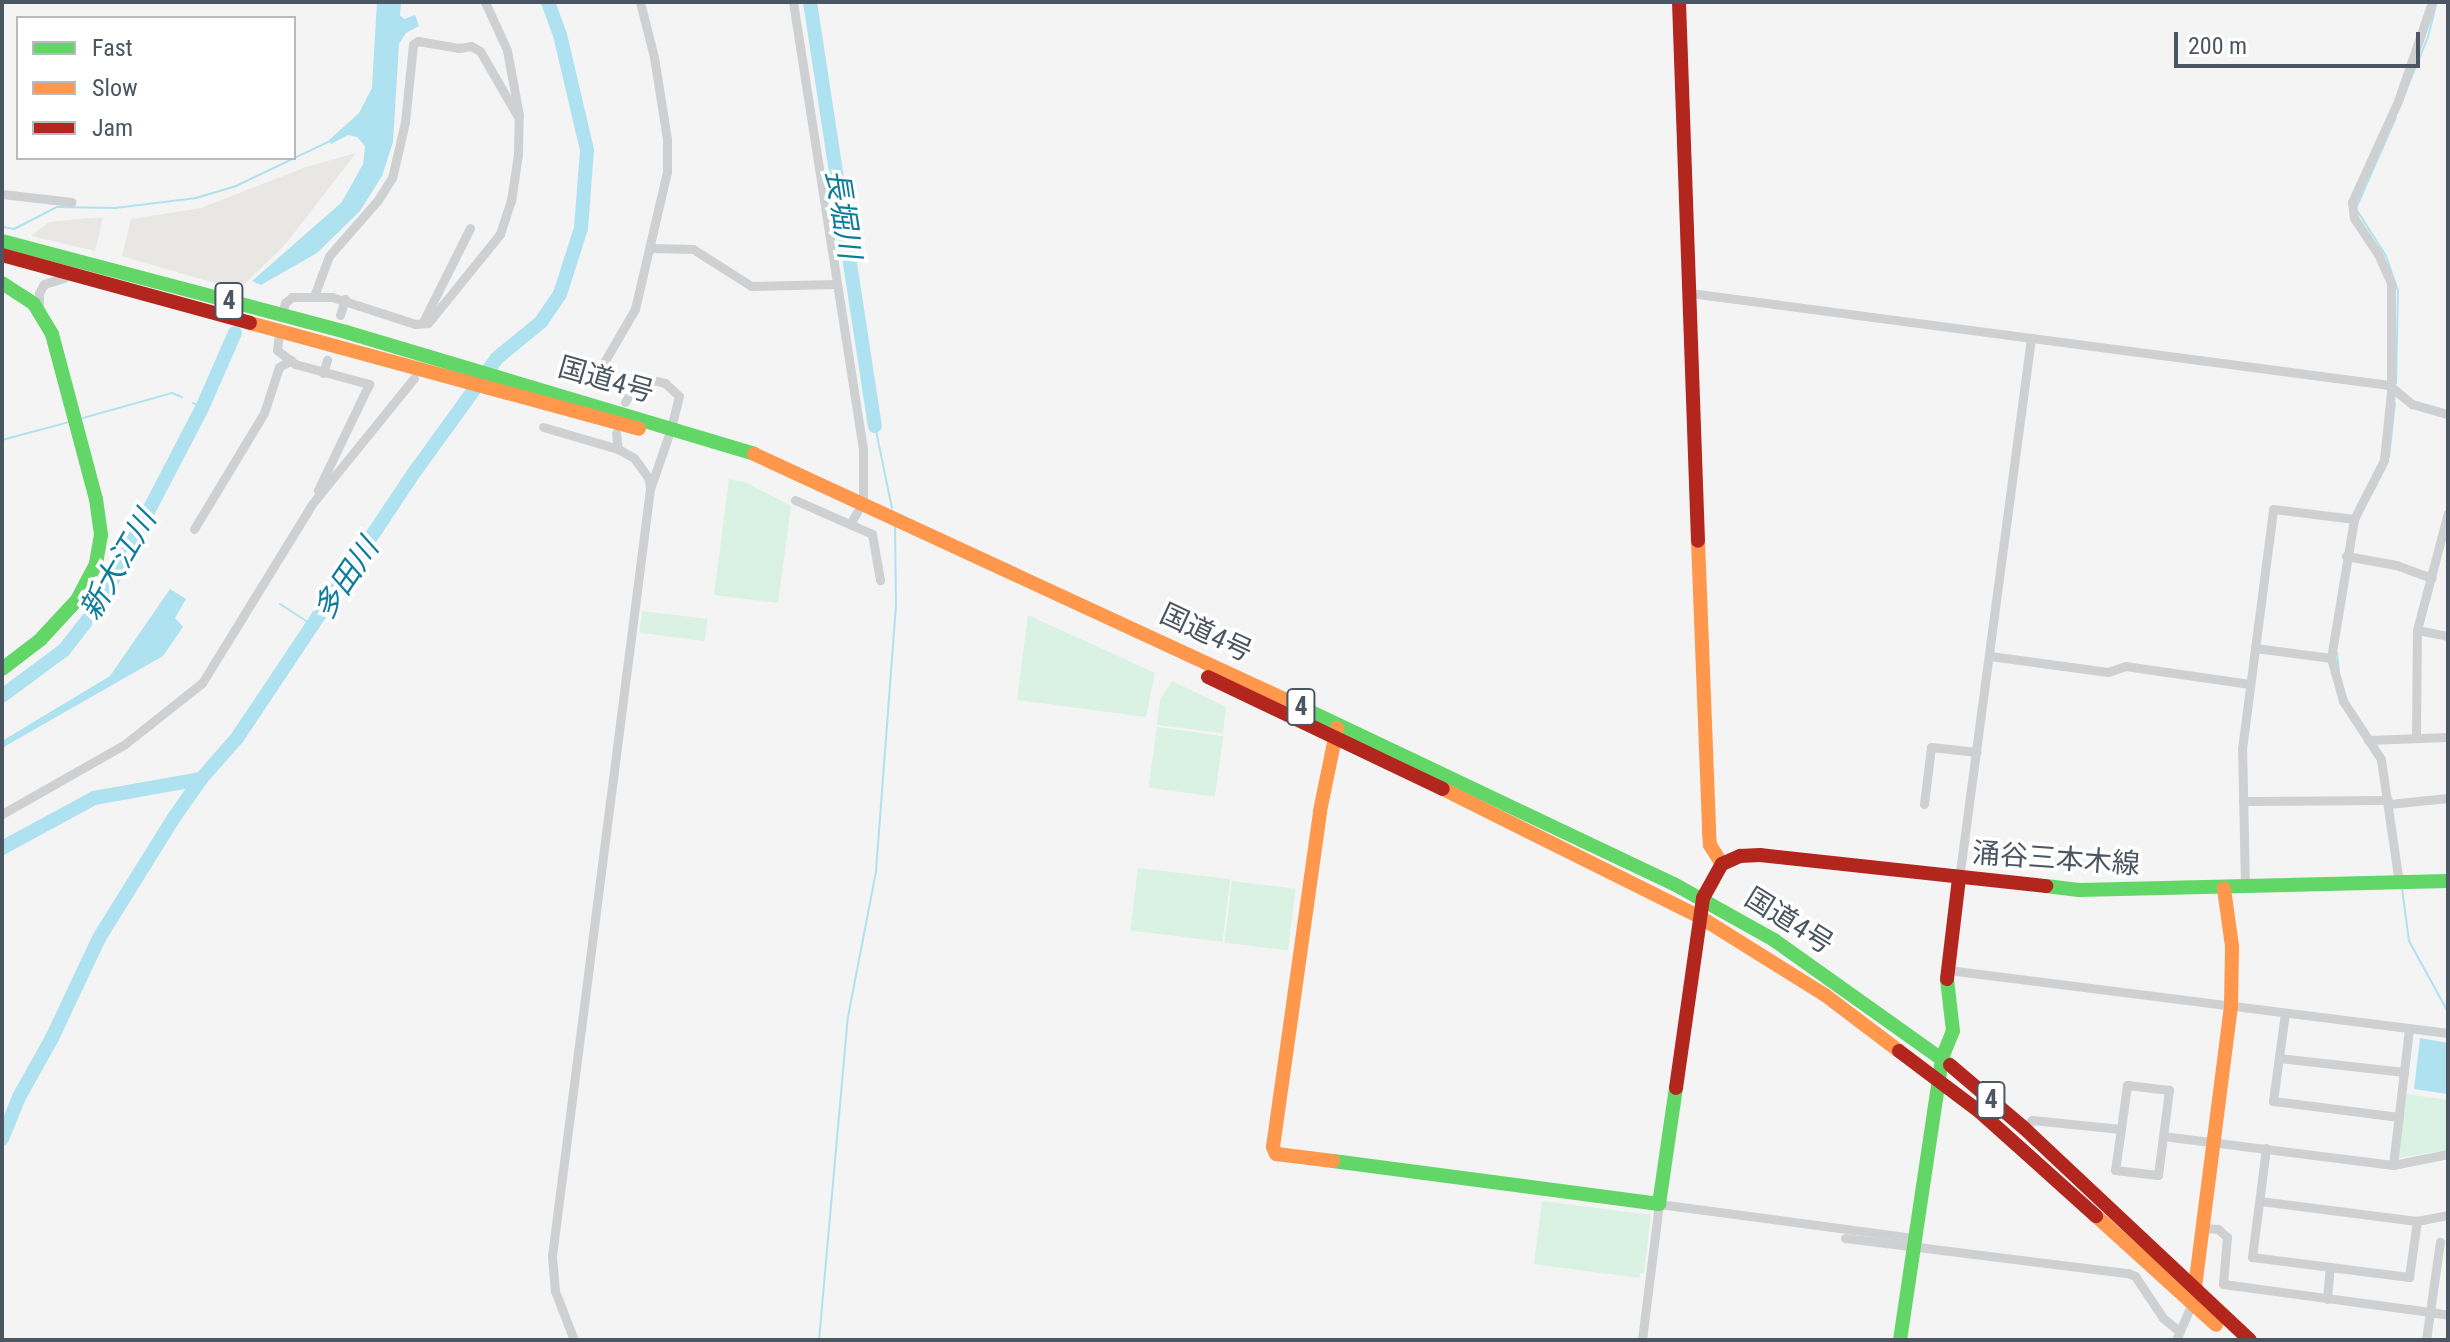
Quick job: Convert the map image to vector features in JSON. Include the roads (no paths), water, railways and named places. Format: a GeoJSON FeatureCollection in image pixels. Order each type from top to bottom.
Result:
{"type":"FeatureCollection","features":[{"type":"Feature","properties":{"kind":"main road"},"geometry":{"type":"LineString","coordinates":[[1336,731],[1320,811],[1273,1151],[1659,1204],[1703,898],[1722,864],[1710,845],[1709,832],[1679,2]]}},
{"type":"Feature","properties":{"kind":"main road","name":"国道4号"},"geometry":{"type":"LineString","coordinates":[[2,241],[281,316],[452,372]]}},
{"type":"Feature","properties":{"kind":"main road","name":"国道4号"},"geometry":{"type":"LineString","coordinates":[[2,255],[279,332],[452,372],[741,448],[863,512],[900,526],[1336,731],[1703,898],[1819,969],[1942,1058],[2024,1128],[2250,1340]]}},
{"type":"Feature","properties":{"kind":"main road"},"geometry":{"type":"LineString","coordinates":[[2,283],[19,291],[39,310],[52,334],[96,499],[100,549],[85,589],[67,613],[40,640],[2,669]]}},
{"type":"Feature","properties":{"kind":"main road","name":"国道4号"},"geometry":{"type":"LineString","coordinates":[[1336,731],[1700,917],[1825,995],[1940,1079],[2232,1340]]}},
{"type":"Feature","properties":{"kind":"main road","name":"涌谷三本木線"},"geometry":{"type":"LineString","coordinates":[[1722,864],[1740,856],[1760,855],[2079,890],[2224,889],[2448,881]]}},
{"type":"Feature","properties":{"kind":"main road"},"geometry":{"type":"LineString","coordinates":[[1900,1340],[1942,1058],[1953,1031],[1953,1013],[1947,995],[1959,879]]}},
{"type":"Feature","properties":{"kind":"main road"},"geometry":{"type":"LineString","coordinates":[[2192,1303],[2231,1006],[2232,946],[2224,889]]}},
{"type":"Feature","properties":{"kind":"street"},"geometry":{"type":"LineString","coordinates":[[281,316],[288,299],[314,296],[345,299],[422,325],[428,323],[506,222],[518,154],[519,115],[507,50],[485,2]]}},
{"type":"Feature","properties":{"kind":"street"},"geometry":{"type":"LineString","coordinates":[[631,390],[604,379],[599,371],[635,309],[667,172],[667,139],[654,57],[640,2]]}},
{"type":"Feature","properties":{"kind":"street"},"geometry":{"type":"LineString","coordinates":[[793,2],[863,450],[863,512],[875,539],[880,580]]}},
{"type":"Feature","properties":{"kind":"street"},"geometry":{"type":"LineString","coordinates":[[2399,883],[2381,759],[2343,701],[2331,658],[2354,519],[2384,460],[2389,434],[2393,292],[2378,254],[2354,218],[2352,202],[2398,101],[2432,2]]}},
{"type":"Feature","properties":{"kind":"street"},"geometry":{"type":"LineString","coordinates":[[314,296],[329,256],[378,200],[392,178],[405,122],[413,44],[418,41],[459,48],[471,46],[480,51],[515,115],[519,115]]}},
{"type":"Feature","properties":{"kind":"street"},"geometry":{"type":"LineString","coordinates":[[2,194],[72,202]]}},
{"type":"Feature","properties":{"kind":"street"},"geometry":{"type":"LineString","coordinates":[[422,325],[470,228]]}},
{"type":"Feature","properties":{"kind":"street"},"geometry":{"type":"LineString","coordinates":[[651,248],[693,249],[751,286],[836,284]]}},
{"type":"Feature","properties":{"kind":"street"},"geometry":{"type":"LineString","coordinates":[[39,310],[40,289],[54,278],[115,284]]}},
{"type":"Feature","properties":{"kind":"street"},"geometry":{"type":"LineString","coordinates":[[1690,293],[2389,385],[2412,404],[2448,414]]}},
{"type":"Feature","properties":{"kind":"street"},"geometry":{"type":"LineString","coordinates":[[340,315],[345,299]]}},
{"type":"Feature","properties":{"kind":"street"},"geometry":{"type":"LineString","coordinates":[[279,332],[277,350],[291,360],[323,373],[369,384],[312,504]]}},
{"type":"Feature","properties":{"kind":"street"},"geometry":{"type":"LineString","coordinates":[[1959,879],[2031,338]]}},
{"type":"Feature","properties":{"kind":"street"},"geometry":{"type":"LineString","coordinates":[[194,529],[264,413],[279,367],[291,360]]}},
{"type":"Feature","properties":{"kind":"street"},"geometry":{"type":"LineString","coordinates":[[323,373],[327,360]]}},
{"type":"Feature","properties":{"kind":"street"},"geometry":{"type":"LineString","coordinates":[[2,814],[125,744],[146,724],[196,688],[312,504],[414,378]]}},
{"type":"Feature","properties":{"kind":"street"},"geometry":{"type":"LineString","coordinates":[[574,1340],[555,1291],[552,1256],[650,489],[679,396],[673,388],[653,380],[636,384],[625,402]]}},
{"type":"Feature","properties":{"kind":"street"},"geometry":{"type":"LineString","coordinates":[[543,427],[618,449],[641,466],[650,489]]}},
{"type":"Feature","properties":{"kind":"street"},"geometry":{"type":"LineString","coordinates":[[616,433],[618,449]]}},
{"type":"Feature","properties":{"kind":"street"},"geometry":{"type":"LineString","coordinates":[[795,500],[863,512]]}},
{"type":"Feature","properties":{"kind":"street"},"geometry":{"type":"LineString","coordinates":[[2245,888],[2242,749],[2273,509],[2354,519]]}},
{"type":"Feature","properties":{"kind":"street"},"geometry":{"type":"LineString","coordinates":[[2416,738],[2417,630],[2448,513]]}},
{"type":"Feature","properties":{"kind":"street"},"geometry":{"type":"LineString","coordinates":[[2349,556],[2396,565],[2432,578]]}},
{"type":"Feature","properties":{"kind":"street"},"geometry":{"type":"LineString","coordinates":[[2417,630],[2448,636]]}},
{"type":"Feature","properties":{"kind":"street"},"geometry":{"type":"LineString","coordinates":[[2255,648],[2331,658]]}},
{"type":"Feature","properties":{"kind":"street"},"geometry":{"type":"LineString","coordinates":[[1990,656],[2108,672],[2125,666],[2250,684]]}},
{"type":"Feature","properties":{"kind":"street"},"geometry":{"type":"LineString","coordinates":[[2368,740],[2448,737]]}},
{"type":"Feature","properties":{"kind":"street"},"geometry":{"type":"LineString","coordinates":[[1924,804],[1931,747],[1977,752]]}},
{"type":"Feature","properties":{"kind":"street"},"geometry":{"type":"LineString","coordinates":[[2243,801],[2388,802],[2448,798]]}},
{"type":"Feature","properties":{"kind":"street"},"geometry":{"type":"LineString","coordinates":[[1948,970],[2448,1033]]}},
{"type":"Feature","properties":{"kind":"street"},"geometry":{"type":"LineString","coordinates":[[2285,1013],[2273,1101],[2399,1117]]}},
{"type":"Feature","properties":{"kind":"street"},"geometry":{"type":"LineString","coordinates":[[2393,1165],[2409,1028]]}},
{"type":"Feature","properties":{"kind":"street"},"geometry":{"type":"LineString","coordinates":[[2279,1058],[2404,1072]]}},
{"type":"Feature","properties":{"kind":"street"},"geometry":{"type":"LineString","coordinates":[[2127,1085],[2169,1090],[2158,1175],[2115,1170],[2121,1129],[2127,1085]]}},
{"type":"Feature","properties":{"kind":"street"},"geometry":{"type":"LineString","coordinates":[[2024,1128],[2032,1120],[2121,1129]]}},
{"type":"Feature","properties":{"kind":"street"},"geometry":{"type":"LineString","coordinates":[[2163,1136],[2393,1165],[2448,1154]]}},
{"type":"Feature","properties":{"kind":"street"},"geometry":{"type":"LineString","coordinates":[[2266,1148],[2252,1257],[2409,1277],[2417,1221]]}},
{"type":"Feature","properties":{"kind":"street"},"geometry":{"type":"LineString","coordinates":[[2260,1201],[2417,1221],[2448,1215]]}},
{"type":"Feature","properties":{"kind":"street"},"geometry":{"type":"LineString","coordinates":[[1642,1340],[1659,1204],[2128,1273],[2135,1276],[2178,1335],[2192,1303]]}},
{"type":"Feature","properties":{"kind":"street"},"geometry":{"type":"LineString","coordinates":[[2204,1228],[2218,1229],[2227,1237],[2223,1284],[2448,1315]]}},
{"type":"Feature","properties":{"kind":"street"},"geometry":{"type":"LineString","coordinates":[[1845,1238],[1914,1242]]}},
{"type":"Feature","properties":{"kind":"street"},"geometry":{"type":"LineString","coordinates":[[2426,1340],[2440,1242]]}},
{"type":"Feature","properties":{"kind":"street"},"geometry":{"type":"LineString","coordinates":[[2327,1299],[2330,1267]]}},
{"type":"Feature","properties":{"kind":"water"},"geometry":{"type":"Polygon","coordinates":[[[377,2],[401,2],[400,15],[404,19],[415,15],[419,26],[406,33],[399,44],[393,142],[382,176],[360,211],[317,253],[261,285],[252,281],[342,202],[363,164],[365,146],[357,137],[348,135],[331,144],[329,140],[359,113],[372,88],[377,2]]]}},
{"type":"Feature","properties":{"kind":"water"},"geometry":{"type":"Polygon","coordinates":[[[170,589],[186,599],[175,618],[183,627],[163,656],[2,748],[2,741],[110,676],[170,589]]]}},
{"type":"Feature","properties":{"kind":"water"},"geometry":{"type":"Polygon","coordinates":[[[2420,1038],[2448,1043],[2448,1094],[2414,1089],[2420,1038]]]}},
{"type":"Feature","properties":{"kind":"waterway","name":"多田川"},"geometry":{"type":"LineString","coordinates":[[2,1139],[19,1097],[52,1038],[99,938],[173,819],[201,779],[237,738],[416,470],[497,358],[541,322],[560,294],[581,228],[587,150],[560,35],[548,2]]}},
{"type":"Feature","properties":{"kind":"waterway","name":"長堀川"},"geometry":{"type":"LineString","coordinates":[[810,2],[875,426]]}},
{"type":"Feature","properties":{"kind":"waterway"},"geometry":{"type":"LineString","coordinates":[[2405,93],[2428,37],[2437,2]]}},
{"type":"Feature","properties":{"kind":"waterway"},"geometry":{"type":"LineString","coordinates":[[2357,206],[2396,117]]}},
{"type":"Feature","properties":{"kind":"waterway"},"geometry":{"type":"LineString","coordinates":[[296,157],[330,141]]}},
{"type":"Feature","properties":{"kind":"waterway"},"geometry":{"type":"LineString","coordinates":[[2,227],[14,229],[57,207],[115,208],[196,198],[236,186],[290,160]]}},
{"type":"Feature","properties":{"kind":"waterway"},"geometry":{"type":"LineString","coordinates":[[2358,212],[2386,256],[2398,290],[2396,383]]}},
{"type":"Feature","properties":{"kind":"waterway","name":"新大江川"},"geometry":{"type":"LineString","coordinates":[[2,696],[64,650],[100,604],[202,408],[235,333]]}},
{"type":"Feature","properties":{"kind":"waterway"},"geometry":{"type":"LineString","coordinates":[[83,418],[172,393],[182,397]]}},
{"type":"Feature","properties":{"kind":"waterway"},"geometry":{"type":"LineString","coordinates":[[193,403],[202,408]]}},
{"type":"Feature","properties":{"kind":"waterway"},"geometry":{"type":"LineString","coordinates":[[2389,457],[2395,403]]}},
{"type":"Feature","properties":{"kind":"waterway"},"geometry":{"type":"LineString","coordinates":[[2,440],[69,422]]}},
{"type":"Feature","properties":{"kind":"waterway"},"geometry":{"type":"LineString","coordinates":[[875,426],[892,508]]}},
{"type":"Feature","properties":{"kind":"waterway"},"geometry":{"type":"LineString","coordinates":[[2374,489],[2387,463]]}},
{"type":"Feature","properties":{"kind":"waterway"},"geometry":{"type":"LineString","coordinates":[[819,1340],[848,1017],[876,871],[896,605],[895,526]]}},
{"type":"Feature","properties":{"kind":"waterway"},"geometry":{"type":"LineString","coordinates":[[280,604],[314,626]]}},
{"type":"Feature","properties":{"kind":"waterway"},"geometry":{"type":"LineString","coordinates":[[2337,653],[2339,671]]}},
{"type":"Feature","properties":{"kind":"waterway"},"geometry":{"type":"LineString","coordinates":[[2,848],[94,798],[201,779]]}},
{"type":"Feature","properties":{"kind":"waterway"},"geometry":{"type":"LineString","coordinates":[[2402,888],[2409,941],[2448,1012]]}}]}
